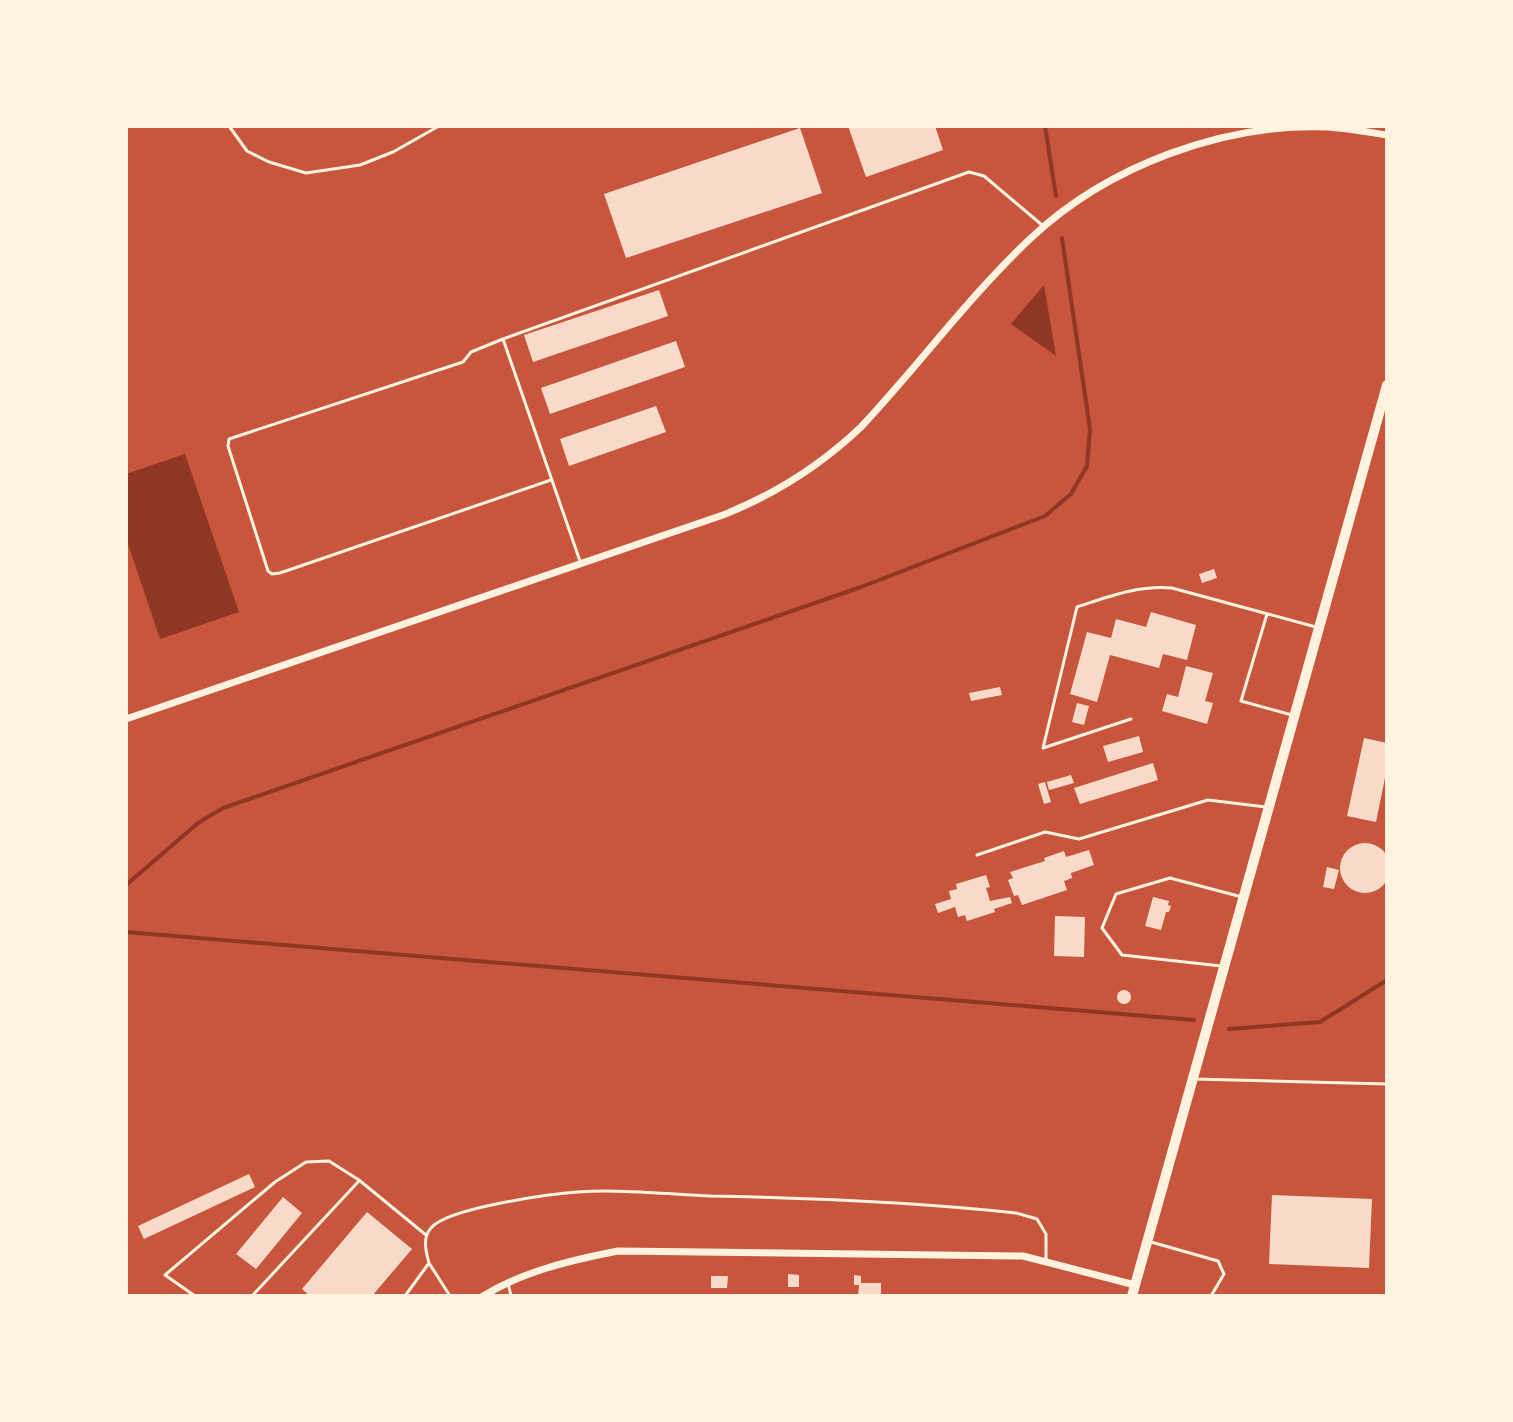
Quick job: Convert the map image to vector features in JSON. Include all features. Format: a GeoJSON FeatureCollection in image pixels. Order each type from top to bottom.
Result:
{"type":"FeatureCollection","features":[{"type":"Feature","properties":{"kind":"main road"},"geometry":{"type":"LineString","coordinates":[[1134,1290],[1387,385]]}},
{"type":"Feature","properties":{"kind":"street"},"geometry":{"type":"LineString","coordinates":[[126,719],[755,502],[812,469],[861,427],[1009,260],[1044,227],[1108,181],[1138,166],[1192,146],[1297,128],[1345,128],[1387,135]]}},
{"type":"Feature","properties":{"kind":"street"},"geometry":{"type":"LineString","coordinates":[[483,1296],[508,1283],[570,1260],[618,1251],[1023,1256],[1134,1290]]}},
{"type":"Feature","properties":{"kind":"lane"},"geometry":{"type":"LineString","coordinates":[[229,126],[247,151],[269,162],[306,173],[360,165],[393,152],[439,126]]}},
{"type":"Feature","properties":{"kind":"lane"},"geometry":{"type":"LineString","coordinates":[[551,480],[272,574],[268,571],[228,446],[229,439],[463,362],[471,352],[503,339],[969,172],[984,176],[1044,227]]}},
{"type":"Feature","properties":{"kind":"lane"},"geometry":{"type":"LineString","coordinates":[[503,339],[581,564]]}},
{"type":"Feature","properties":{"kind":"lane"},"geometry":{"type":"LineString","coordinates":[[1131,719],[1043,748],[1077,607],[1122,592],[1172,588],[1320,628]]}},
{"type":"Feature","properties":{"kind":"lane"},"geometry":{"type":"LineString","coordinates":[[1267,614],[1241,701],[1295,716]]}},
{"type":"Feature","properties":{"kind":"lane"},"geometry":{"type":"LineString","coordinates":[[977,855],[1045,832],[1079,839],[1208,800],[1270,807]]}},
{"type":"Feature","properties":{"kind":"lane"},"geometry":{"type":"LineString","coordinates":[[1225,967],[1122,955],[1102,928],[1116,894],[1170,878],[1245,898]]}},
{"type":"Feature","properties":{"kind":"lane"},"geometry":{"type":"LineString","coordinates":[[1194,1079],[1387,1084]]}},
{"type":"Feature","properties":{"kind":"lane"},"geometry":{"type":"LineString","coordinates":[[195,1296],[165,1275],[275,1182],[306,1162],[329,1161],[359,1180],[426,1235]]}},
{"type":"Feature","properties":{"kind":"lane"},"geometry":{"type":"LineString","coordinates":[[252,1296],[359,1180]]}},
{"type":"Feature","properties":{"kind":"lane"},"geometry":{"type":"LineString","coordinates":[[450,1296],[429,1263],[426,1252],[426,1235],[433,1225],[473,1209],[579,1192],[775,1197],[1016,1213],[1037,1219],[1046,1234],[1046,1262]]}},
{"type":"Feature","properties":{"kind":"lane"},"geometry":{"type":"LineString","coordinates":[[1148,1241],[1218,1261],[1224,1274],[1211,1296]]}},
{"type":"Feature","properties":{"kind":"lane"},"geometry":{"type":"LineString","coordinates":[[405,1296],[429,1263]]}},
{"type":"Feature","properties":{"kind":"lane"},"geometry":{"type":"LineString","coordinates":[[508,1283],[511,1296]]}},
{"type":"Feature","properties":{"kind":"shaded area"},"geometry":{"type":"Polygon","coordinates":[[[1044,285],[1056,356],[1011,324],[1044,285]]]}},
{"type":"Feature","properties":{"kind":"shaded area"},"geometry":{"type":"Polygon","coordinates":[[[185,454],[239,612],[160,639],[126,538],[126,474],[185,454]]]}},
{"type":"Feature","properties":{"kind":"building"},"geometry":{"type":"Polygon","coordinates":[[[848,126],[935,126],[943,150],[866,177],[848,126]]]}},
{"type":"Feature","properties":{"kind":"building"},"geometry":{"type":"Polygon","coordinates":[[[800,128],[822,193],[626,258],[604,194],[800,128]]]}},
{"type":"Feature","properties":{"kind":"building"},"geometry":{"type":"Polygon","coordinates":[[[659,290],[668,316],[533,362],[524,335],[659,290]]]}},
{"type":"Feature","properties":{"kind":"building"},"geometry":{"type":"Polygon","coordinates":[[[676,341],[685,367],[550,414],[541,388],[676,341]]]}},
{"type":"Feature","properties":{"kind":"building"},"geometry":{"type":"Polygon","coordinates":[[[656,406],[666,432],[569,466],[560,439],[656,406]]]}},
{"type":"Feature","properties":{"kind":"building"},"geometry":{"type":"Polygon","coordinates":[[[1214,569],[1217,578],[1202,583],[1199,574],[1214,569]]]}},
{"type":"Feature","properties":{"kind":"building"},"geometry":{"type":"Polygon","coordinates":[[[1151,612],[1196,625],[1187,660],[1163,654],[1159,668],[1110,655],[1097,702],[1070,694],[1087,632],[1111,638],[1116,619],[1146,627],[1151,612]]]}},
{"type":"Feature","properties":{"kind":"building"},"geometry":{"type":"Polygon","coordinates":[[[1186,666],[1213,673],[1205,701],[1213,703],[1207,724],[1162,711],[1167,694],[1178,697],[1186,666]]]}},
{"type":"Feature","properties":{"kind":"building"},"geometry":{"type":"Polygon","coordinates":[[[1000,687],[1002,695],[971,701],[969,693],[1000,687]]]}},
{"type":"Feature","properties":{"kind":"building"},"geometry":{"type":"Polygon","coordinates":[[[1077,703],[1089,706],[1084,725],[1072,722],[1077,703]]]}},
{"type":"Feature","properties":{"kind":"building"},"geometry":{"type":"Polygon","coordinates":[[[1139,736],[1143,752],[1108,762],[1103,746],[1139,736]]]}},
{"type":"Feature","properties":{"kind":"building"},"geometry":{"type":"Polygon","coordinates":[[[1364,738],[1387,743],[1387,768],[1376,822],[1347,816],[1364,738]]]}},
{"type":"Feature","properties":{"kind":"building"},"geometry":{"type":"Polygon","coordinates":[[[1153,763],[1158,780],[1080,804],[1074,788],[1153,763]]]}},
{"type":"Feature","properties":{"kind":"building"},"geometry":{"type":"Polygon","coordinates":[[[1071,775],[1074,783],[1049,790],[1047,782],[1071,775]]]}},
{"type":"Feature","properties":{"kind":"building"},"geometry":{"type":"Polygon","coordinates":[[[1045,782],[1051,802],[1044,804],[1038,784],[1045,782]]]}},
{"type":"Feature","properties":{"kind":"building"},"geometry":{"type":"Polygon","coordinates":[[[1365,843],[1383,850],[1390,868],[1383,886],[1365,893],[1347,886],[1340,868],[1347,850],[1365,843]]]}},
{"type":"Feature","properties":{"kind":"building"},"geometry":{"type":"Polygon","coordinates":[[[1089,850],[1094,865],[1071,873],[1072,878],[1064,881],[1067,890],[1022,905],[1018,895],[1014,896],[1008,880],[1013,878],[1010,872],[1045,861],[1044,858],[1064,851],[1066,857],[1089,850]]]}},
{"type":"Feature","properties":{"kind":"building"},"geometry":{"type":"Polygon","coordinates":[[[1327,867],[1339,870],[1334,889],[1323,887],[1327,867]]]}},
{"type":"Feature","properties":{"kind":"building"},"geometry":{"type":"Polygon","coordinates":[[[986,875],[990,901],[1010,897],[1012,903],[967,921],[965,915],[958,917],[955,907],[938,913],[935,904],[951,899],[949,891],[957,889],[956,884],[986,875]]]}},
{"type":"Feature","properties":{"kind":"building"},"geometry":{"type":"Polygon","coordinates":[[[1153,897],[1169,901],[1168,905],[1171,906],[1161,930],[1145,926],[1153,897]]]}},
{"type":"Feature","properties":{"kind":"building"},"geometry":{"type":"Polygon","coordinates":[[[1055,916],[1085,917],[1084,957],[1054,956],[1055,916]]]}},
{"type":"Feature","properties":{"kind":"building"},"geometry":{"type":"Polygon","coordinates":[[[1124,990],[1131,997],[1124,1004],[1117,997],[1124,990]]]}},
{"type":"Feature","properties":{"kind":"building"},"geometry":{"type":"Polygon","coordinates":[[[249,1174],[255,1187],[144,1239],[138,1226],[249,1174]]]}},
{"type":"Feature","properties":{"kind":"building"},"geometry":{"type":"Polygon","coordinates":[[[1272,1195],[1372,1199],[1369,1268],[1269,1264],[1272,1195]]]}},
{"type":"Feature","properties":{"kind":"building"},"geometry":{"type":"Polygon","coordinates":[[[283,1197],[302,1213],[256,1269],[236,1254],[283,1197]]]}},
{"type":"Feature","properties":{"kind":"building"},"geometry":{"type":"Polygon","coordinates":[[[367,1212],[412,1249],[372,1296],[310,1296],[302,1289],[367,1212]]]}},
{"type":"Feature","properties":{"kind":"building"},"geometry":{"type":"Polygon","coordinates":[[[788,1274],[799,1275],[799,1287],[788,1287],[788,1274]]]}},
{"type":"Feature","properties":{"kind":"building"},"geometry":{"type":"Polygon","coordinates":[[[854,1275],[861,1276],[861,1283],[881,1283],[881,1296],[858,1296],[859,1285],[854,1285],[854,1275]]]}},
{"type":"Feature","properties":{"kind":"building"},"geometry":{"type":"Polygon","coordinates":[[[711,1276],[728,1276],[727,1288],[711,1288],[711,1276]]]}},
{"type":"Feature","properties":{"kind":"waterway"},"geometry":{"type":"LineString","coordinates":[[1045,126],[1056,196]]}},
{"type":"Feature","properties":{"kind":"waterway"},"geometry":{"type":"LineString","coordinates":[[126,885],[198,823],[223,808],[861,587],[1045,516],[1071,494],[1087,466],[1090,429],[1062,238]]}},
{"type":"Feature","properties":{"kind":"waterway"},"geometry":{"type":"LineString","coordinates":[[126,932],[1194,1020]]}},
{"type":"Feature","properties":{"kind":"waterway"},"geometry":{"type":"LineString","coordinates":[[1229,1029],[1320,1022],[1387,980]]}}]}
